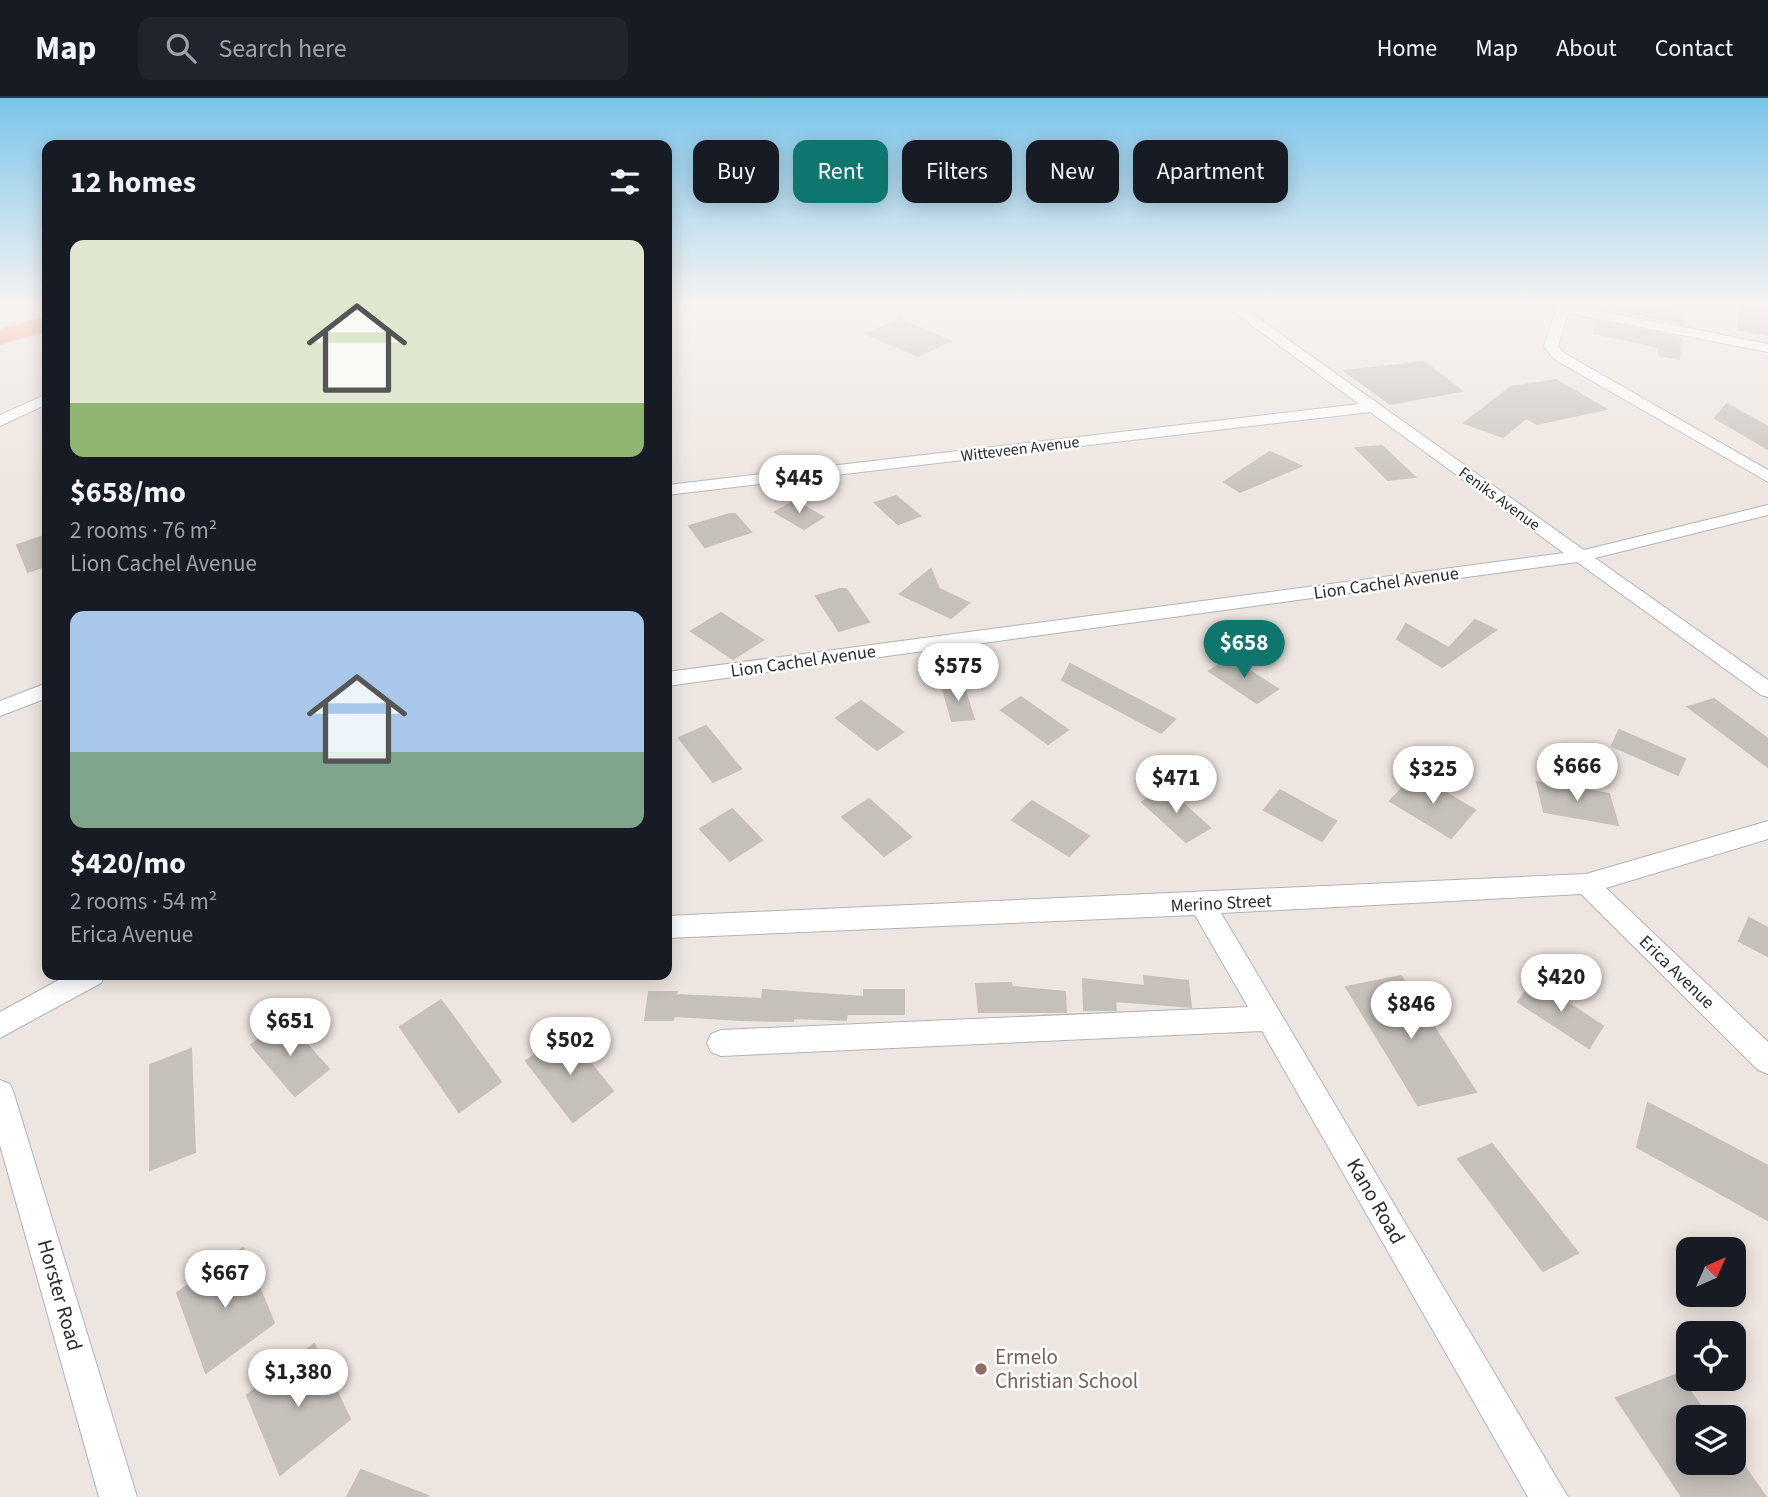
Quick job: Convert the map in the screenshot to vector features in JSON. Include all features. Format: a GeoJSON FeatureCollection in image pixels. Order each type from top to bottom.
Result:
{"type":"FeatureCollection","features":[{"type":"Feature","properties":{"kind":"street","name":"Feniks Avenue"},"geometry":{"type":"LineString","coordinates":[[1324,371],[1768,690]]}},
{"type":"Feature","properties":{"kind":"street"},"geometry":{"type":"LineString","coordinates":[[1585,371],[1768,477]]}},
{"type":"Feature","properties":{"kind":"street"},"geometry":{"type":"LineString","coordinates":[[0,421],[42,400]]}},
{"type":"Feature","properties":{"kind":"street","name":"Witteveen Avenue"},"geometry":{"type":"LineString","coordinates":[[672,488],[1374,407]]}},
{"type":"Feature","properties":{"kind":"street","name":"Lion Cachel Avenue"},"geometry":{"type":"LineString","coordinates":[[672,678],[1580,556],[1768,510]]}},
{"type":"Feature","properties":{"kind":"street"},"geometry":{"type":"LineString","coordinates":[[0,709],[42,692]]}},
{"type":"Feature","properties":{"kind":"street","name":"Merino Street"},"geometry":{"type":"LineString","coordinates":[[672,927],[1586,884],[1768,830]]}},
{"type":"Feature","properties":{"kind":"street","name":"Erica Avenue"},"geometry":{"type":"LineString","coordinates":[[1586,884],[1768,1061]]}},
{"type":"Feature","properties":{"kind":"street","name":"Kano Road"},"geometry":{"type":"LineString","coordinates":[[1202,904],[1549,1497]]}},
{"type":"Feature","properties":{"kind":"street"},"geometry":{"type":"LineString","coordinates":[[0,1026],[83,980]]}},
{"type":"Feature","properties":{"kind":"street"},"geometry":{"type":"LineString","coordinates":[[721,1043],[1269,1018]]}},
{"type":"Feature","properties":{"kind":"street","name":"Horster Road"},"geometry":{"type":"LineString","coordinates":[[0,1094],[118,1497]]}},
{"type":"Feature","properties":{"kind":"building"},"geometry":{"type":"Polygon","coordinates":[[[1345,371],[1436,371],[1462,391],[1390,404],[1345,371]]]}},
{"type":"Feature","properties":{"kind":"building"},"geometry":{"type":"Polygon","coordinates":[[[1556,380],[1606,409],[1537,424],[1526,418],[1503,437],[1464,423],[1511,387],[1556,380]]]}},
{"type":"Feature","properties":{"kind":"building"},"geometry":{"type":"Polygon","coordinates":[[[1727,404],[1768,427],[1768,449],[1715,418],[1727,404]]]}},
{"type":"Feature","properties":{"kind":"building"},"geometry":{"type":"Polygon","coordinates":[[[1382,446],[1415,477],[1388,480],[1356,448],[1382,446]]]}},
{"type":"Feature","properties":{"kind":"building"},"geometry":{"type":"Polygon","coordinates":[[[1270,452],[1301,466],[1240,492],[1224,482],[1270,452]]]}},
{"type":"Feature","properties":{"kind":"building"},"geometry":{"type":"Polygon","coordinates":[[[896,496],[920,516],[898,524],[875,503],[896,496]]]}},
{"type":"Feature","properties":{"kind":"building"},"geometry":{"type":"Polygon","coordinates":[[[795,501],[823,517],[804,529],[775,512],[795,501]]]}},
{"type":"Feature","properties":{"kind":"building"},"geometry":{"type":"Polygon","coordinates":[[[735,514],[751,532],[705,547],[689,526],[735,514]]]}},
{"type":"Feature","properties":{"kind":"building"},"geometry":{"type":"Polygon","coordinates":[[[42,537],[42,567],[28,572],[17,545],[42,537]]]}},
{"type":"Feature","properties":{"kind":"building"},"geometry":{"type":"Polygon","coordinates":[[[931,569],[939,589],[969,603],[951,618],[900,594],[931,569]]]}},
{"type":"Feature","properties":{"kind":"building"},"geometry":{"type":"Polygon","coordinates":[[[846,589],[869,622],[839,631],[816,596],[846,589]]]}},
{"type":"Feature","properties":{"kind":"building"},"geometry":{"type":"Polygon","coordinates":[[[721,613],[763,640],[733,659],[691,631],[721,613]]]}},
{"type":"Feature","properties":{"kind":"building"},"geometry":{"type":"Polygon","coordinates":[[[1475,620],[1496,630],[1442,667],[1397,639],[1406,624],[1449,648],[1475,620]]]}},
{"type":"Feature","properties":{"kind":"building"},"geometry":{"type":"Polygon","coordinates":[[[1230,658],[1278,689],[1257,703],[1209,671],[1230,658]]]}},
{"type":"Feature","properties":{"kind":"building"},"geometry":{"type":"Polygon","coordinates":[[[1070,664],[1175,719],[1161,733],[1062,680],[1070,664]]]}},
{"type":"Feature","properties":{"kind":"building"},"geometry":{"type":"Polygon","coordinates":[[[963,684],[974,719],[952,721],[942,686],[963,684]]]}},
{"type":"Feature","properties":{"kind":"building"},"geometry":{"type":"Polygon","coordinates":[[[1021,697],[1068,730],[1048,744],[1001,710],[1021,697]]]}},
{"type":"Feature","properties":{"kind":"building"},"geometry":{"type":"Polygon","coordinates":[[[1714,699],[1768,739],[1768,767],[1688,707],[1714,699]]]}},
{"type":"Feature","properties":{"kind":"building"},"geometry":{"type":"Polygon","coordinates":[[[861,701],[903,732],[877,750],[836,718],[861,701]]]}},
{"type":"Feature","properties":{"kind":"building"},"geometry":{"type":"Polygon","coordinates":[[[706,726],[741,769],[713,782],[679,738],[706,726]]]}},
{"type":"Feature","properties":{"kind":"building"},"geometry":{"type":"Polygon","coordinates":[[[1619,730],[1685,759],[1678,775],[1612,746],[1619,730]]]}},
{"type":"Feature","properties":{"kind":"building"},"geometry":{"type":"Polygon","coordinates":[[[1415,775],[1475,810],[1451,838],[1390,801],[1415,775]]]}},
{"type":"Feature","properties":{"kind":"building"},"geometry":{"type":"Polygon","coordinates":[[[1537,782],[1609,794],[1618,825],[1544,812],[1537,782]]]}},
{"type":"Feature","properties":{"kind":"building"},"geometry":{"type":"Polygon","coordinates":[[[1166,788],[1210,828],[1186,842],[1142,802],[1166,788]]]}},
{"type":"Feature","properties":{"kind":"building"},"geometry":{"type":"Polygon","coordinates":[[[1280,790],[1336,821],[1322,841],[1264,810],[1280,790]]]}},
{"type":"Feature","properties":{"kind":"building"},"geometry":{"type":"Polygon","coordinates":[[[869,799],[911,837],[884,856],[842,817],[869,799]]]}},
{"type":"Feature","properties":{"kind":"building"},"geometry":{"type":"Polygon","coordinates":[[[1032,801],[1089,836],[1069,856],[1012,820],[1032,801]]]}},
{"type":"Feature","properties":{"kind":"building"},"geometry":{"type":"Polygon","coordinates":[[[732,809],[762,840],[730,861],[700,829],[732,809]]]}},
{"type":"Feature","properties":{"kind":"building"},"geometry":{"type":"Polygon","coordinates":[[[1749,918],[1768,928],[1768,956],[1739,941],[1749,918]]]}},
{"type":"Feature","properties":{"kind":"building"},"geometry":{"type":"Polygon","coordinates":[[[1144,976],[1188,981],[1191,1007],[1115,1001],[1116,1010],[1084,1010],[1083,979],[1145,986],[1144,976]]]}},
{"type":"Feature","properties":{"kind":"building"},"geometry":{"type":"Polygon","coordinates":[[[1401,976],[1476,1092],[1418,1105],[1346,987],[1401,976]]]}},
{"type":"Feature","properties":{"kind":"building"},"geometry":{"type":"Polygon","coordinates":[[[1534,981],[1603,1026],[1589,1048],[1518,1002],[1534,981]]]}},
{"type":"Feature","properties":{"kind":"building"},"geometry":{"type":"Polygon","coordinates":[[[1011,983],[1012,987],[1065,992],[1066,1012],[979,1012],[976,984],[1011,983]]]}},
{"type":"Feature","properties":{"kind":"building"},"geometry":{"type":"Polygon","coordinates":[[[763,990],[864,997],[864,990],[904,990],[904,1014],[847,1014],[846,1020],[740,1020],[674,1016],[673,1020],[645,1020],[649,992],[762,999],[763,990]]]}},
{"type":"Feature","properties":{"kind":"building"},"geometry":{"type":"Polygon","coordinates":[[[441,1000],[501,1082],[459,1112],[400,1027],[441,1000]]]}},
{"type":"Feature","properties":{"kind":"building"},"geometry":{"type":"Polygon","coordinates":[[[285,1020],[329,1069],[295,1096],[251,1045],[285,1020]]]}},
{"type":"Feature","properties":{"kind":"building"},"geometry":{"type":"Polygon","coordinates":[[[566,1033],[613,1091],[573,1122],[526,1061],[566,1033]]]}},
{"type":"Feature","properties":{"kind":"building"},"geometry":{"type":"Polygon","coordinates":[[[191,1049],[195,1152],[150,1170],[150,1065],[191,1049]]]}},
{"type":"Feature","properties":{"kind":"building"},"geometry":{"type":"Polygon","coordinates":[[[1648,1103],[1768,1166],[1768,1220],[1637,1147],[1648,1103]]]}},
{"type":"Feature","properties":{"kind":"building"},"geometry":{"type":"Polygon","coordinates":[[[1492,1144],[1578,1253],[1543,1271],[1458,1159],[1492,1144]]]}},
{"type":"Feature","properties":{"kind":"building"},"geometry":{"type":"Polygon","coordinates":[[[243,1248],[274,1323],[206,1373],[177,1293],[243,1248]]]}},
{"type":"Feature","properties":{"kind":"building"},"geometry":{"type":"Polygon","coordinates":[[[314,1344],[350,1419],[280,1475],[247,1395],[314,1344]]]}},
{"type":"Feature","properties":{"kind":"building"},"geometry":{"type":"Polygon","coordinates":[[[1676,1375],[1676,1391],[1690,1391],[1700,1405],[1676,1405],[1676,1475],[1746,1475],[1746,1469],[1766,1497],[1682,1497],[1616,1398],[1676,1375]]]}},
{"type":"Feature","properties":{"kind":"building"},"geometry":{"type":"Polygon","coordinates":[[[361,1470],[428,1496],[347,1497],[361,1470]]]}},
{"type":"Feature","properties":{"kind":"place","name":"Ermelo Christian School"},"geometry":{"type":"Point","coordinates":[981,1369]}}]}
